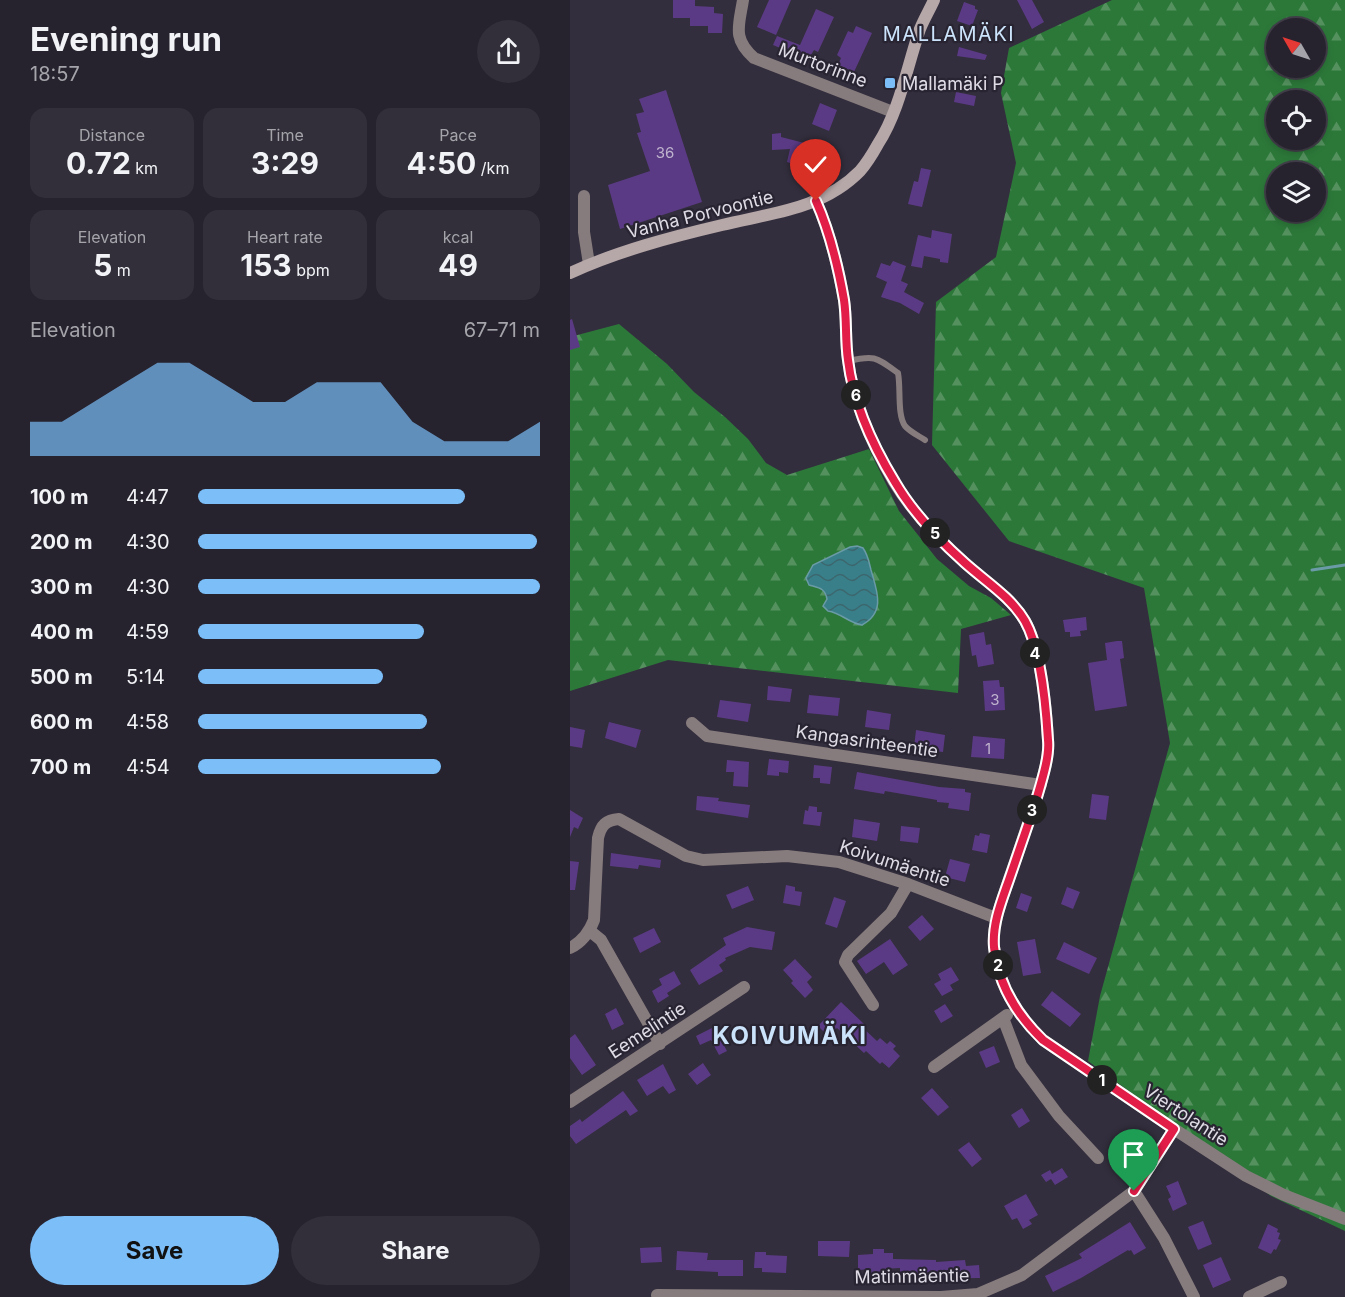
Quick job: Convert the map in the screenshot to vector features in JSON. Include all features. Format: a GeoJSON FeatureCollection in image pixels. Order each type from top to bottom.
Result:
{"type":"FeatureCollection","features":[{"type":"Feature","properties":{"kind":"main road","name":"Vanha Porvoontie"},"geometry":{"type":"LineString","coordinates":[[570,273],[589,264],[640,247],[721,225],[795,209],[816,201],[841,186],[861,170],[880,142],[893,112],[921,26],[934,0]]}},
{"type":"Feature","properties":{"kind":"street","name":"Murtorinne"},"geometry":{"type":"LineString","coordinates":[[743,0],[738,34],[743,48],[754,58],[893,112]]}},
{"type":"Feature","properties":{"kind":"street"},"geometry":{"type":"LineString","coordinates":[[584,196],[584,232],[589,264]]}},
{"type":"Feature","properties":{"kind":"street","name":"Viertolantie"},"geometry":{"type":"LineString","coordinates":[[816,201],[835,256],[844,301],[848,361],[857,399],[876,446],[895,482],[918,517],[962,560],[1011,602],[1025,621],[1032,638],[1046,710],[1049,744],[1041,785],[996,918],[994,946],[1004,986],[1016,1009],[1043,1040],[1246,1176],[1284,1195],[1345,1219]]}},
{"type":"Feature","properties":{"kind":"street","name":"Kangasrinteentie"},"geometry":{"type":"LineString","coordinates":[[692,723],[707,736],[1041,785]]}},
{"type":"Feature","properties":{"kind":"street","name":"Koivumäentie"},"geometry":{"type":"LineString","coordinates":[[590,932],[595,914],[598,838],[601,827],[609,820],[620,819],[686,856],[703,860],[813,857],[851,865],[908,884],[996,918]]}},
{"type":"Feature","properties":{"kind":"street"},"geometry":{"type":"LineString","coordinates":[[873,1005],[845,962],[848,955],[891,913],[908,884]]}},
{"type":"Feature","properties":{"kind":"street"},"geometry":{"type":"LineString","coordinates":[[570,948],[581,942],[590,932],[601,940],[660,1044]]}},
{"type":"Feature","properties":{"kind":"street","name":"Eemelintie"},"geometry":{"type":"LineString","coordinates":[[570,1102],[744,987]]}},
{"type":"Feature","properties":{"kind":"street"},"geometry":{"type":"LineString","coordinates":[[934,1067],[1016,1009]]}},
{"type":"Feature","properties":{"kind":"street"},"geometry":{"type":"LineString","coordinates":[[1003,1018],[1022,1065],[1059,1116],[1098,1158]]}},
{"type":"Feature","properties":{"kind":"street","name":"Matinmäentie"},"geometry":{"type":"LineString","coordinates":[[657,1295],[941,1297],[978,1293],[1022,1275],[1134,1191],[1174,1129]]}},
{"type":"Feature","properties":{"kind":"street"},"geometry":{"type":"LineString","coordinates":[[1134,1191],[1164,1238],[1194,1297]]}},
{"type":"Feature","properties":{"kind":"street"},"geometry":{"type":"LineString","coordinates":[[1249,1297],[1281,1282]]}},
{"type":"Feature","properties":{"kind":"lane"},"geometry":{"type":"LineString","coordinates":[[848,361],[867,357],[877,359],[898,373],[901,389],[900,413],[906,427],[925,440]]}},
{"type":"Feature","properties":{"kind":"green space"},"geometry":{"type":"Polygon","coordinates":[[[1112,0],[1345,0],[1345,1231],[1271,1196],[1088,1061],[1100,996],[1170,743],[1144,588],[1009,541],[932,445],[936,302],[996,257],[1016,163],[1001,93],[1009,48],[1112,0]]]}},
{"type":"Feature","properties":{"kind":"green space"},"geometry":{"type":"Polygon","coordinates":[[[619,324],[725,417],[748,439],[766,463],[787,475],[869,449],[899,511],[937,559],[969,586],[991,598],[1011,615],[961,629],[958,693],[668,660],[570,691],[570,337],[619,324]]]}},
{"type":"Feature","properties":{"kind":"water"},"geometry":{"type":"Polygon","coordinates":[[[850,547],[863,548],[867,556],[878,600],[874,614],[862,625],[828,611],[823,606],[827,599],[825,593],[809,585],[806,578],[813,565],[850,547]]]}},
{"type":"Feature","properties":{"kind":"building"},"geometry":{"type":"Polygon","coordinates":[[[673,0],[695,0],[695,6],[714,7],[714,13],[723,14],[722,33],[708,33],[708,26],[690,26],[690,18],[673,18],[673,0]]]}},
{"type":"Feature","properties":{"kind":"building"},"geometry":{"type":"Polygon","coordinates":[[[769,0],[791,0],[776,35],[757,27],[769,0]]]}},
{"type":"Feature","properties":{"kind":"building"},"geometry":{"type":"Polygon","coordinates":[[[1017,0],[1032,0],[1044,22],[1032,29],[1017,0]]]}},
{"type":"Feature","properties":{"kind":"building"},"geometry":{"type":"Polygon","coordinates":[[[964,2],[975,6],[978,10],[972,26],[957,21],[964,2]]]}},
{"type":"Feature","properties":{"kind":"building"},"geometry":{"type":"Polygon","coordinates":[[[816,9],[834,17],[818,52],[814,50],[804,66],[796,61],[799,56],[773,45],[777,36],[800,45],[816,9]]]}},
{"type":"Feature","properties":{"kind":"building"},"geometry":{"type":"Polygon","coordinates":[[[856,26],[872,33],[854,72],[838,65],[841,58],[837,55],[848,31],[853,33],[856,26]]]}},
{"type":"Feature","properties":{"kind":"building"},"geometry":{"type":"Polygon","coordinates":[[[959,47],[987,55],[985,60],[957,56],[959,47]]]}},
{"type":"Feature","properties":{"kind":"building"},"geometry":{"type":"Polygon","coordinates":[[[666,90],[702,202],[620,229],[608,185],[650,171],[637,133],[641,132],[636,114],[644,112],[639,99],[666,90]]]}},
{"type":"Feature","properties":{"kind":"building"},"geometry":{"type":"Polygon","coordinates":[[[956,92],[976,96],[974,106],[954,102],[956,92]]]}},
{"type":"Feature","properties":{"kind":"building"},"geometry":{"type":"Polygon","coordinates":[[[820,103],[837,110],[829,131],[812,124],[820,103]]]}},
{"type":"Feature","properties":{"kind":"building"},"geometry":{"type":"Polygon","coordinates":[[[781,133],[781,137],[812,145],[806,168],[787,162],[790,149],[772,150],[772,134],[781,133]]]}},
{"type":"Feature","properties":{"kind":"building"},"geometry":{"type":"Polygon","coordinates":[[[921,168],[931,170],[922,207],[908,204],[914,181],[918,182],[921,168]]]}},
{"type":"Feature","properties":{"kind":"building"},"geometry":{"type":"Polygon","coordinates":[[[932,230],[952,234],[948,263],[924,256],[922,268],[911,266],[918,235],[931,238],[932,230]]]}},
{"type":"Feature","properties":{"kind":"building"},"geometry":{"type":"Polygon","coordinates":[[[893,261],[906,266],[901,281],[908,284],[904,292],[924,303],[919,314],[900,303],[881,297],[887,282],[876,277],[881,263],[890,266],[893,261]]]}},
{"type":"Feature","properties":{"kind":"building"},"geometry":{"type":"Polygon","coordinates":[[[572,319],[580,347],[570,350],[570,320],[572,319]]]}},
{"type":"Feature","properties":{"kind":"building"},"geometry":{"type":"Polygon","coordinates":[[[1086,617],[1087,630],[1080,631],[1081,636],[1070,637],[1070,632],[1065,632],[1063,620],[1086,617]]]}},
{"type":"Feature","properties":{"kind":"building"},"geometry":{"type":"Polygon","coordinates":[[[984,632],[986,645],[991,644],[994,664],[978,667],[976,655],[972,656],[969,635],[984,632]]]}},
{"type":"Feature","properties":{"kind":"building"},"geometry":{"type":"Polygon","coordinates":[[[1122,641],[1124,658],[1120,659],[1127,706],[1095,711],[1088,663],[1107,660],[1105,643],[1122,641]]]}},
{"type":"Feature","properties":{"kind":"building"},"geometry":{"type":"Polygon","coordinates":[[[999,680],[1000,687],[1004,687],[1005,710],[985,711],[983,681],[999,680]]]}},
{"type":"Feature","properties":{"kind":"building"},"geometry":{"type":"Polygon","coordinates":[[[768,686],[792,689],[790,702],[767,700],[768,686]]]}},
{"type":"Feature","properties":{"kind":"building"},"geometry":{"type":"Polygon","coordinates":[[[809,695],[840,698],[838,716],[807,713],[809,695]]]}},
{"type":"Feature","properties":{"kind":"building"},"geometry":{"type":"Polygon","coordinates":[[[720,700],[751,704],[748,722],[717,717],[720,700]]]}},
{"type":"Feature","properties":{"kind":"building"},"geometry":{"type":"Polygon","coordinates":[[[867,710],[891,714],[889,730],[865,727],[867,710]]]}},
{"type":"Feature","properties":{"kind":"building"},"geometry":{"type":"Polygon","coordinates":[[[609,722],[641,730],[636,748],[605,738],[609,722]]]}},
{"type":"Feature","properties":{"kind":"building"},"geometry":{"type":"Polygon","coordinates":[[[570,727],[585,730],[582,748],[570,746],[570,727]]]}},
{"type":"Feature","properties":{"kind":"building"},"geometry":{"type":"Polygon","coordinates":[[[916,730],[945,735],[943,752],[914,748],[916,730]]]}},
{"type":"Feature","properties":{"kind":"building"},"geometry":{"type":"Polygon","coordinates":[[[973,736],[1005,739],[1004,759],[971,757],[973,736]]]}},
{"type":"Feature","properties":{"kind":"building"},"geometry":{"type":"Polygon","coordinates":[[[769,759],[789,761],[788,773],[779,772],[779,776],[767,775],[769,759]]]}},
{"type":"Feature","properties":{"kind":"building"},"geometry":{"type":"Polygon","coordinates":[[[727,760],[749,762],[748,787],[733,786],[734,772],[726,772],[727,760]]]}},
{"type":"Feature","properties":{"kind":"building"},"geometry":{"type":"Polygon","coordinates":[[[814,765],[832,767],[830,784],[820,783],[820,778],[813,778],[814,765]]]}},
{"type":"Feature","properties":{"kind":"building"},"geometry":{"type":"Polygon","coordinates":[[[857,772],[939,787],[965,789],[965,792],[971,793],[969,811],[948,808],[949,803],[937,802],[937,800],[885,791],[884,794],[854,789],[857,772]]]}},
{"type":"Feature","properties":{"kind":"building"},"geometry":{"type":"Polygon","coordinates":[[[1092,794],[1109,796],[1106,820],[1089,818],[1092,794]]]}},
{"type":"Feature","properties":{"kind":"building"},"geometry":{"type":"Polygon","coordinates":[[[697,796],[750,805],[748,818],[696,810],[697,796]]]}},
{"type":"Feature","properties":{"kind":"building"},"geometry":{"type":"Polygon","coordinates":[[[809,806],[817,807],[817,812],[822,812],[820,826],[803,824],[805,810],[808,811],[809,806]]]}},
{"type":"Feature","properties":{"kind":"building"},"geometry":{"type":"Polygon","coordinates":[[[570,810],[583,818],[578,829],[574,827],[570,837],[570,810]]]}},
{"type":"Feature","properties":{"kind":"building"},"geometry":{"type":"Polygon","coordinates":[[[854,819],[880,823],[877,841],[852,837],[854,819]]]}},
{"type":"Feature","properties":{"kind":"building"},"geometry":{"type":"Polygon","coordinates":[[[901,826],[920,828],[918,843],[900,841],[901,826]]]}},
{"type":"Feature","properties":{"kind":"building"},"geometry":{"type":"Polygon","coordinates":[[[980,833],[990,835],[987,853],[972,850],[975,835],[979,836],[980,833]]]}},
{"type":"Feature","properties":{"kind":"building"},"geometry":{"type":"Polygon","coordinates":[[[611,853],[661,860],[660,868],[639,865],[638,869],[610,866],[611,853]]]}},
{"type":"Feature","properties":{"kind":"building"},"geometry":{"type":"Polygon","coordinates":[[[950,859],[970,864],[965,882],[945,877],[950,859]]]}},
{"type":"Feature","properties":{"kind":"building"},"geometry":{"type":"Polygon","coordinates":[[[570,861],[579,862],[575,890],[570,890],[570,861]]]}},
{"type":"Feature","properties":{"kind":"building"},"geometry":{"type":"Polygon","coordinates":[[[786,885],[795,887],[795,891],[802,892],[800,906],[783,903],[786,885]]]}},
{"type":"Feature","properties":{"kind":"building"},"geometry":{"type":"Polygon","coordinates":[[[748,886],[754,900],[732,909],[726,895],[748,886]]]}},
{"type":"Feature","properties":{"kind":"building"},"geometry":{"type":"Polygon","coordinates":[[[1067,887],[1080,892],[1073,909],[1061,904],[1067,887]]]}},
{"type":"Feature","properties":{"kind":"building"},"geometry":{"type":"Polygon","coordinates":[[[1021,893],[1032,897],[1027,912],[1016,908],[1021,893]]]}},
{"type":"Feature","properties":{"kind":"building"},"geometry":{"type":"Polygon","coordinates":[[[834,897],[846,901],[837,928],[825,924],[834,897]]]}},
{"type":"Feature","properties":{"kind":"building"},"geometry":{"type":"Polygon","coordinates":[[[922,915],[934,929],[920,941],[908,927],[922,915]]]}},
{"type":"Feature","properties":{"kind":"building"},"geometry":{"type":"Polygon","coordinates":[[[747,927],[775,932],[772,950],[750,947],[725,958],[726,960],[719,965],[723,971],[699,985],[690,970],[726,945],[723,938],[747,927]]]}},
{"type":"Feature","properties":{"kind":"building"},"geometry":{"type":"Polygon","coordinates":[[[654,928],[661,942],[640,953],[633,938],[654,928]]]}},
{"type":"Feature","properties":{"kind":"building"},"geometry":{"type":"Polygon","coordinates":[[[890,939],[908,965],[893,975],[884,962],[866,974],[857,961],[890,939]]]}},
{"type":"Feature","properties":{"kind":"building"},"geometry":{"type":"Polygon","coordinates":[[[1035,939],[1041,973],[1023,976],[1017,942],[1035,939]]]}},
{"type":"Feature","properties":{"kind":"building"},"geometry":{"type":"Polygon","coordinates":[[[1064,942],[1097,958],[1089,974],[1056,959],[1064,942]]]}},
{"type":"Feature","properties":{"kind":"building"},"geometry":{"type":"Polygon","coordinates":[[[795,959],[812,977],[807,982],[813,990],[805,998],[783,970],[795,959]]]}},
{"type":"Feature","properties":{"kind":"building"},"geometry":{"type":"Polygon","coordinates":[[[951,967],[959,980],[950,985],[953,990],[942,996],[934,984],[941,980],[938,974],[951,967]]]}},
{"type":"Feature","properties":{"kind":"building"},"geometry":{"type":"Polygon","coordinates":[[[674,971],[681,984],[667,993],[669,996],[658,1003],[652,991],[662,985],[659,979],[674,971]]]}},
{"type":"Feature","properties":{"kind":"building"},"geometry":{"type":"Polygon","coordinates":[[[1052,991],[1081,1014],[1070,1027],[1041,1005],[1052,991]]]}},
{"type":"Feature","properties":{"kind":"building"},"geometry":{"type":"Polygon","coordinates":[[[841,1002],[864,1024],[862,1027],[877,1041],[880,1038],[887,1044],[890,1041],[896,1046],[893,1049],[900,1056],[889,1068],[882,1062],[880,1064],[866,1051],[864,1053],[837,1028],[828,1036],[818,1026],[841,1002]]]}},
{"type":"Feature","properties":{"kind":"building"},"geometry":{"type":"Polygon","coordinates":[[[945,1004],[953,1016],[941,1023],[934,1011],[945,1004]]]}},
{"type":"Feature","properties":{"kind":"building"},"geometry":{"type":"Polygon","coordinates":[[[616,1008],[624,1024],[612,1030],[605,1014],[616,1008]]]}},
{"type":"Feature","properties":{"kind":"building"},"geometry":{"type":"Polygon","coordinates":[[[714,1027],[727,1051],[719,1055],[711,1040],[700,1045],[696,1036],[714,1027]]]}},
{"type":"Feature","properties":{"kind":"building"},"geometry":{"type":"Polygon","coordinates":[[[575,1034],[596,1065],[582,1075],[570,1058],[570,1038],[575,1034]]]}},
{"type":"Feature","properties":{"kind":"building"},"geometry":{"type":"Polygon","coordinates":[[[994,1046],[1000,1062],[986,1068],[979,1052],[994,1046]]]}},
{"type":"Feature","properties":{"kind":"building"},"geometry":{"type":"Polygon","coordinates":[[[703,1063],[711,1075],[697,1085],[688,1074],[703,1063]]]}},
{"type":"Feature","properties":{"kind":"building"},"geometry":{"type":"Polygon","coordinates":[[[663,1064],[676,1090],[669,1094],[663,1086],[647,1096],[637,1080],[663,1064]]]}},
{"type":"Feature","properties":{"kind":"building"},"geometry":{"type":"Polygon","coordinates":[[[932,1088],[949,1107],[938,1116],[921,1098],[932,1088]]]}},
{"type":"Feature","properties":{"kind":"building"},"geometry":{"type":"Polygon","coordinates":[[[623,1091],[638,1111],[630,1116],[626,1110],[576,1144],[570,1136],[570,1126],[580,1119],[582,1122],[623,1091]]]}},
{"type":"Feature","properties":{"kind":"building"},"geometry":{"type":"Polygon","coordinates":[[[1022,1108],[1030,1121],[1019,1128],[1011,1115],[1022,1108]]]}},
{"type":"Feature","properties":{"kind":"building"},"geometry":{"type":"Polygon","coordinates":[[[969,1142],[982,1159],[972,1167],[958,1150],[969,1142]]]}},
{"type":"Feature","properties":{"kind":"building"},"geometry":{"type":"Polygon","coordinates":[[[1062,1168],[1068,1177],[1055,1185],[1051,1179],[1046,1182],[1041,1175],[1050,1170],[1052,1174],[1062,1168]]]}},
{"type":"Feature","properties":{"kind":"building"},"geometry":{"type":"Polygon","coordinates":[[[1178,1181],[1187,1204],[1173,1211],[1168,1199],[1171,1197],[1166,1186],[1178,1181]]]}},
{"type":"Feature","properties":{"kind":"building"},"geometry":{"type":"Polygon","coordinates":[[[1026,1194],[1038,1215],[1029,1220],[1032,1224],[1023,1229],[1017,1218],[1012,1220],[1004,1206],[1026,1194]]]}},
{"type":"Feature","properties":{"kind":"building"},"geometry":{"type":"Polygon","coordinates":[[[1203,1221],[1212,1244],[1198,1250],[1188,1227],[1203,1221]]]}},
{"type":"Feature","properties":{"kind":"building"},"geometry":{"type":"Polygon","coordinates":[[[1130,1222],[1146,1248],[1134,1255],[1131,1250],[1128,1250],[1053,1292],[1045,1276],[1082,1258],[1079,1254],[1130,1222]]]}},
{"type":"Feature","properties":{"kind":"building"},"geometry":{"type":"Polygon","coordinates":[[[1268,1224],[1278,1229],[1277,1232],[1280,1233],[1278,1239],[1281,1240],[1271,1254],[1258,1248],[1268,1224]]]}},
{"type":"Feature","properties":{"kind":"building"},"geometry":{"type":"Polygon","coordinates":[[[818,1241],[850,1241],[849,1257],[818,1256],[818,1241]]]}},
{"type":"Feature","properties":{"kind":"building"},"geometry":{"type":"Polygon","coordinates":[[[661,1247],[662,1262],[641,1263],[640,1248],[661,1247]]]}},
{"type":"Feature","properties":{"kind":"building"},"geometry":{"type":"Polygon","coordinates":[[[873,1249],[884,1249],[884,1253],[893,1253],[893,1259],[936,1260],[936,1262],[965,1260],[966,1266],[979,1265],[980,1278],[900,1279],[900,1268],[883,1269],[884,1275],[871,1275],[871,1269],[858,1270],[858,1255],[873,1254],[873,1249]]]}},
{"type":"Feature","properties":{"kind":"building"},"geometry":{"type":"Polygon","coordinates":[[[677,1251],[708,1253],[707,1260],[743,1260],[743,1276],[718,1276],[718,1272],[676,1270],[677,1251]]]}},
{"type":"Feature","properties":{"kind":"building"},"geometry":{"type":"Polygon","coordinates":[[[755,1252],[787,1256],[786,1273],[762,1272],[762,1268],[754,1268],[755,1252]]]}},
{"type":"Feature","properties":{"kind":"building"},"geometry":{"type":"Polygon","coordinates":[[[1221,1257],[1231,1280],[1213,1288],[1203,1265],[1221,1257]]]}},
{"type":"Feature","properties":{"kind":"waterway"},"geometry":{"type":"LineString","coordinates":[[1312,570],[1345,565]]}},
{"type":"Feature","properties":{"kind":"place","name":"Mallamäki P"},"geometry":{"type":"Point","coordinates":[890,83]}},
{"type":"Feature","properties":{"kind":"district","name":"MALLAMÄKI"},"geometry":{"type":"Point","coordinates":[949,34]}},
{"type":"Feature","properties":{"kind":"district","name":"KOIVUMÄKI"},"geometry":{"type":"Point","coordinates":[790,1035]}},
{"type":"Feature","properties":{"kind":"route"},"geometry":{"type":"LineString","coordinates":[[816,201],[835,256],[844,301],[848,361],[857,399],[876,446],[895,482],[918,517],[962,560],[1011,602],[1025,621],[1032,638],[1046,710],[1049,744],[1041,785],[996,918],[994,946],[1004,986],[1016,1009],[1028,1025],[1043,1040],[1174,1129],[1134,1191]]}}]}
